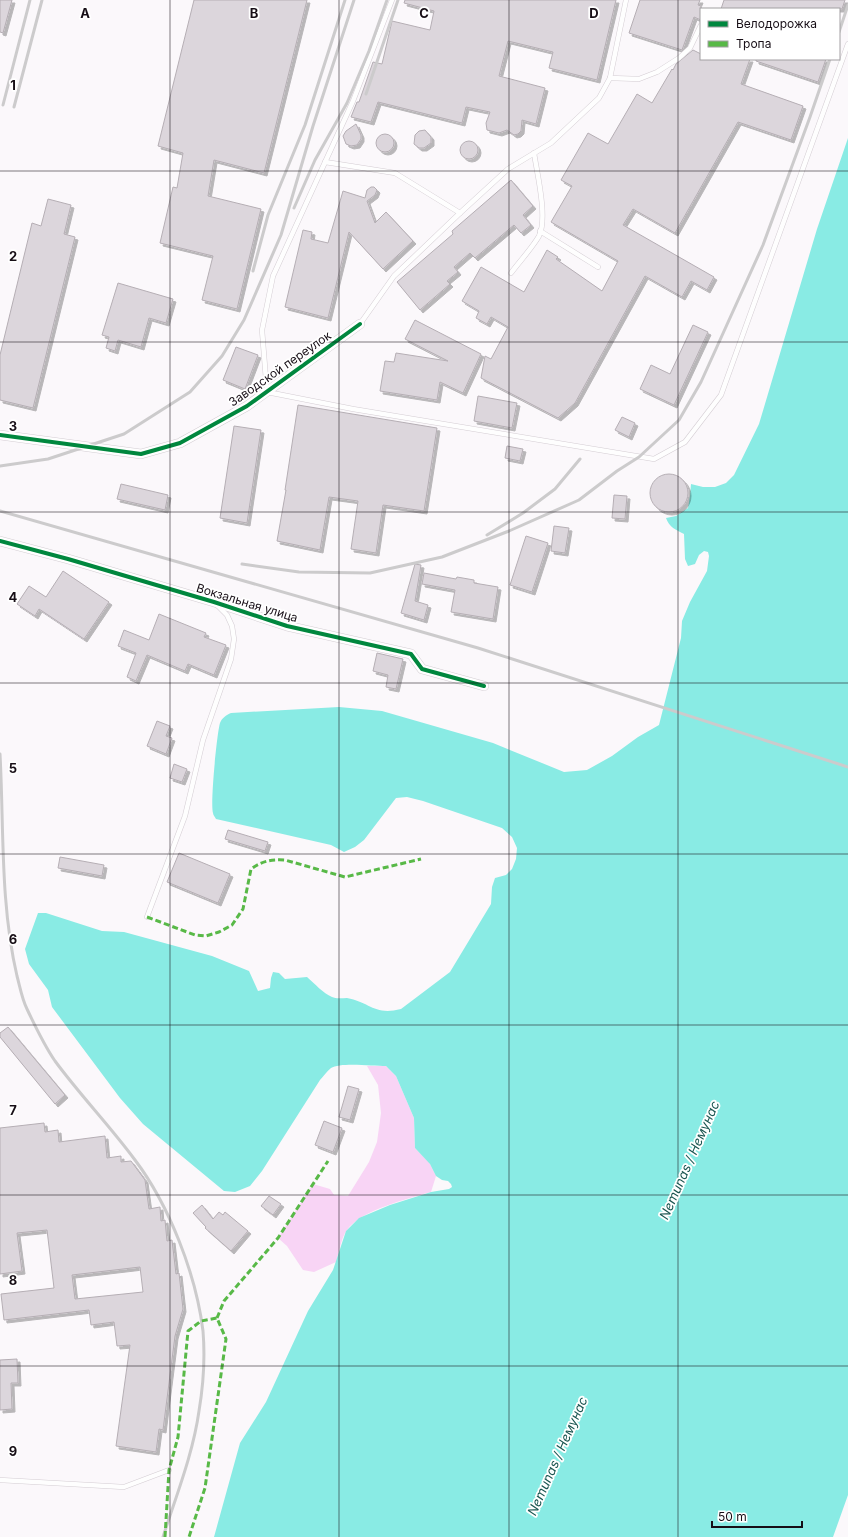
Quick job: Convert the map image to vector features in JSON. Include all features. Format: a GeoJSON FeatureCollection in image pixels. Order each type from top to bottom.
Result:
{"type":"FeatureCollection","features":[{"type":"Feature","properties":{"kind":"street","name":"Заводской переулок"},"geometry":{"type":"LineString","coordinates":[[0,435],[141,454],[180,443],[247,406],[360,324]]}},
{"type":"Feature","properties":{"kind":"street","name":"Вокзальная улица"},"geometry":{"type":"LineString","coordinates":[[0,541],[68,559],[214,602],[287,626],[411,654],[422,669],[484,686]]}},
{"type":"Feature","properties":{"kind":"lane"},"geometry":{"type":"LineString","coordinates":[[392,0],[353,102],[273,276],[262,330],[267,392],[353,409],[654,460],[685,442],[721,395],[848,44]]}},
{"type":"Feature","properties":{"kind":"lane"},"geometry":{"type":"LineString","coordinates":[[360,324],[394,276],[460,213],[508,169],[551,143],[599,98],[610,78],[626,0]]}},
{"type":"Feature","properties":{"kind":"lane"},"geometry":{"type":"LineString","coordinates":[[610,78],[639,79],[657,72],[679,58],[690,48],[700,27]]}},
{"type":"Feature","properties":{"kind":"lane"},"geometry":{"type":"LineString","coordinates":[[510,273],[539,235],[540,231],[543,206],[534,153]]}},
{"type":"Feature","properties":{"kind":"lane"},"geometry":{"type":"LineString","coordinates":[[325,162],[395,173],[460,213]]}},
{"type":"Feature","properties":{"kind":"lane"},"geometry":{"type":"LineString","coordinates":[[540,231],[598,267]]}},
{"type":"Feature","properties":{"kind":"lane"},"geometry":{"type":"LineString","coordinates":[[147,917],[185,816],[203,740],[231,658],[234,639],[232,626],[227,615],[214,602]]}},
{"type":"Feature","properties":{"kind":"lane"},"geometry":{"type":"LineString","coordinates":[[0,1480],[124,1487],[169,1470]]}},
{"type":"Feature","properties":{"kind":"shaded area"},"geometry":{"type":"Polygon","coordinates":[[[367,1066],[386,1066],[396,1076],[414,1118],[415,1148],[429,1162],[436,1176],[431,1192],[385,1206],[363,1217],[354,1223],[345,1233],[336,1262],[314,1272],[303,1270],[287,1246],[278,1238],[313,1184],[330,1189],[334,1195],[348,1196],[369,1162],[377,1142],[381,1113],[378,1085],[367,1066]]]}},
{"type":"Feature","properties":{"kind":"water","name":"Nemunas / Немунас"},"geometry":{"type":"Polygon","coordinates":[[[848,138],[848,1495],[833,1537],[214,1537],[240,1443],[266,1402],[308,1311],[333,1270],[346,1231],[359,1218],[390,1205],[452,1187],[448,1181],[442,1180],[436,1176],[430,1164],[415,1148],[414,1118],[396,1076],[386,1066],[342,1065],[331,1068],[320,1080],[262,1171],[250,1186],[235,1192],[224,1191],[143,1124],[120,1098],[52,1007],[48,990],[29,964],[25,949],[38,913],[46,913],[102,931],[124,932],[212,956],[249,971],[258,991],[270,988],[273,972],[279,973],[285,979],[307,977],[322,991],[332,997],[355,1000],[372,1008],[384,1011],[401,1009],[450,972],[491,904],[492,887],[495,878],[506,875],[512,869],[516,859],[517,848],[512,837],[502,828],[407,797],[396,798],[364,840],[355,847],[344,852],[331,845],[216,819],[213,814],[212,797],[220,723],[224,717],[231,713],[339,707],[382,711],[493,743],[564,772],[587,770],[612,756],[638,737],[659,725],[681,638],[682,621],[690,602],[707,571],[709,556],[708,552],[704,551],[699,555],[695,564],[688,566],[685,559],[684,534],[671,526],[666,518],[676,516],[688,508],[691,484],[703,487],[715,487],[726,483],[734,475],[759,424],[817,229],[848,138]]]}},
{"type":"Feature","properties":{"kind":"building"},"geometry":{"type":"Polygon","coordinates":[[[0,0],[12,0],[3,33],[0,32],[0,0]]]}},
{"type":"Feature","properties":{"kind":"building"},"geometry":{"type":"Polygon","coordinates":[[[194,0],[307,0],[264,173],[214,160],[208,196],[261,209],[237,309],[202,300],[213,256],[160,243],[173,187],[177,188],[183,153],[158,146],[194,0]]]}},
{"type":"Feature","properties":{"kind":"building"},"geometry":{"type":"Polygon","coordinates":[[[405,0],[616,0],[597,80],[549,68],[553,52],[508,41],[499,76],[545,88],[536,124],[522,120],[521,131],[514,135],[507,130],[499,133],[487,130],[486,123],[490,112],[466,107],[462,123],[378,102],[371,122],[351,117],[357,102],[359,102],[373,62],[382,64],[392,21],[430,30],[434,11],[404,3],[405,0]]]}},
{"type":"Feature","properties":{"kind":"building"},"geometry":{"type":"Polygon","coordinates":[[[640,0],[700,0],[698,5],[701,6],[700,20],[694,17],[682,50],[629,33],[640,0]]]}},
{"type":"Feature","properties":{"kind":"building"},"geometry":{"type":"Polygon","coordinates":[[[724,0],[845,0],[842,9],[721,8],[724,0]]]}},
{"type":"Feature","properties":{"kind":"building"},"geometry":{"type":"Polygon","coordinates":[[[693,50],[700,54],[700,60],[750,60],[741,84],[803,106],[791,140],[738,122],[675,233],[633,209],[623,225],[714,277],[707,290],[691,281],[682,297],[645,276],[575,403],[558,418],[481,378],[485,356],[491,359],[508,327],[491,317],[487,324],[476,318],[479,311],[462,301],[481,267],[524,292],[547,250],[558,257],[556,259],[602,291],[618,261],[551,222],[572,186],[561,180],[588,133],[608,144],[637,94],[652,103],[676,64],[693,50]]]}},
{"type":"Feature","properties":{"kind":"building"},"geometry":{"type":"Polygon","coordinates":[[[756,60],[826,60],[818,82],[756,60]]]}},
{"type":"Feature","properties":{"kind":"building"},"geometry":{"type":"Polygon","coordinates":[[[356,124],[361,135],[361,139],[357,145],[351,146],[346,144],[343,136],[346,131],[356,124]]]}},
{"type":"Feature","properties":{"kind":"building"},"geometry":{"type":"Polygon","coordinates":[[[425,130],[431,137],[431,143],[424,148],[419,148],[414,144],[415,135],[419,131],[425,130]]]}},
{"type":"Feature","properties":{"kind":"building"},"geometry":{"type":"Polygon","coordinates":[[[385,134],[391,137],[394,143],[391,149],[385,152],[379,149],[376,143],[379,137],[385,134]]]}},
{"type":"Feature","properties":{"kind":"building"},"geometry":{"type":"Polygon","coordinates":[[[469,141],[475,144],[478,150],[475,156],[469,159],[463,156],[460,150],[463,144],[469,141]]]}},
{"type":"Feature","properties":{"kind":"building"},"geometry":{"type":"Polygon","coordinates":[[[511,180],[533,206],[523,215],[531,225],[521,233],[514,225],[475,258],[470,253],[454,267],[458,272],[447,281],[450,284],[420,310],[397,282],[453,234],[452,231],[511,180]]]}},
{"type":"Feature","properties":{"kind":"building"},"geometry":{"type":"Polygon","coordinates":[[[374,187],[377,190],[375,195],[367,201],[375,223],[386,212],[413,241],[383,269],[349,232],[328,318],[285,307],[303,230],[312,232],[311,239],[328,243],[343,191],[365,198],[367,190],[374,187]]]}},
{"type":"Feature","properties":{"kind":"building"},"geometry":{"type":"Polygon","coordinates":[[[48,199],[71,205],[64,234],[75,237],[33,408],[0,400],[0,355],[32,223],[41,226],[48,199]]]}},
{"type":"Feature","properties":{"kind":"building"},"geometry":{"type":"Polygon","coordinates":[[[118,283],[173,299],[166,323],[149,318],[141,347],[118,340],[115,351],[106,348],[109,337],[102,335],[118,283]]]}},
{"type":"Feature","properties":{"kind":"building"},"geometry":{"type":"Polygon","coordinates":[[[415,320],[481,354],[463,393],[440,382],[437,400],[380,391],[385,361],[394,362],[396,353],[448,361],[405,339],[415,320]]]}},
{"type":"Feature","properties":{"kind":"building"},"geometry":{"type":"Polygon","coordinates":[[[693,325],[708,332],[674,405],[640,389],[651,365],[670,374],[693,325]]]}},
{"type":"Feature","properties":{"kind":"building"},"geometry":{"type":"Polygon","coordinates":[[[236,347],[258,355],[245,389],[223,380],[236,347]]]}},
{"type":"Feature","properties":{"kind":"building"},"geometry":{"type":"Polygon","coordinates":[[[478,396],[517,403],[512,428],[474,421],[478,396]]]}},
{"type":"Feature","properties":{"kind":"building"},"geometry":{"type":"Polygon","coordinates":[[[298,405],[437,428],[424,511],[383,505],[376,553],[351,549],[358,501],[329,497],[320,550],[277,541],[298,405]]]}},
{"type":"Feature","properties":{"kind":"building"},"geometry":{"type":"Polygon","coordinates":[[[622,417],[635,423],[629,437],[615,430],[622,417]]]}},
{"type":"Feature","properties":{"kind":"building"},"geometry":{"type":"Polygon","coordinates":[[[234,426],[261,430],[247,523],[220,518],[234,426]]]}},
{"type":"Feature","properties":{"kind":"building"},"geometry":{"type":"Polygon","coordinates":[[[507,446],[523,449],[520,461],[505,458],[507,446]]]}},
{"type":"Feature","properties":{"kind":"building"},"geometry":{"type":"Polygon","coordinates":[[[665,474],[673,474],[683,479],[687,486],[687,500],[683,507],[673,512],[665,512],[655,507],[653,504],[650,497],[650,489],[655,479],[658,477],[665,474]]]}},
{"type":"Feature","properties":{"kind":"building"},"geometry":{"type":"Polygon","coordinates":[[[121,484],[168,495],[165,510],[117,499],[121,484]]]}},
{"type":"Feature","properties":{"kind":"building"},"geometry":{"type":"Polygon","coordinates":[[[614,495],[627,496],[625,519],[612,518],[614,495]]]}},
{"type":"Feature","properties":{"kind":"building"},"geometry":{"type":"Polygon","coordinates":[[[554,526],[569,528],[565,553],[551,551],[554,526]]]}},
{"type":"Feature","properties":{"kind":"building"},"geometry":{"type":"Polygon","coordinates":[[[526,536],[548,543],[532,592],[510,585],[526,536]]]}},
{"type":"Feature","properties":{"kind":"building"},"geometry":{"type":"Polygon","coordinates":[[[415,564],[421,565],[415,601],[428,605],[424,620],[401,613],[415,564]]]}},
{"type":"Feature","properties":{"kind":"building"},"geometry":{"type":"Polygon","coordinates":[[[63,571],[109,602],[84,639],[39,609],[35,616],[17,604],[29,586],[46,597],[63,571]]]}},
{"type":"Feature","properties":{"kind":"building"},"geometry":{"type":"Polygon","coordinates":[[[424,573],[456,579],[457,577],[474,580],[474,583],[498,587],[493,619],[451,612],[455,590],[422,584],[424,573]]]}},
{"type":"Feature","properties":{"kind":"building"},"geometry":{"type":"Polygon","coordinates":[[[159,614],[206,633],[204,637],[226,645],[214,675],[188,664],[185,671],[147,655],[136,681],[127,677],[136,653],[118,646],[124,630],[149,640],[159,614]]]}},
{"type":"Feature","properties":{"kind":"building"},"geometry":{"type":"Polygon","coordinates":[[[377,653],[403,659],[396,689],[386,687],[388,675],[373,671],[377,653]]]}},
{"type":"Feature","properties":{"kind":"building"},"geometry":{"type":"Polygon","coordinates":[[[157,721],[170,726],[166,736],[172,738],[166,754],[147,746],[157,721]]]}},
{"type":"Feature","properties":{"kind":"building"},"geometry":{"type":"Polygon","coordinates":[[[174,764],[187,769],[182,782],[170,778],[174,764]]]}},
{"type":"Feature","properties":{"kind":"building"},"geometry":{"type":"Polygon","coordinates":[[[228,830],[268,842],[265,851],[225,839],[228,830]]]}},
{"type":"Feature","properties":{"kind":"building"},"geometry":{"type":"Polygon","coordinates":[[[179,853],[230,874],[218,903],[167,882],[179,853]]]}},
{"type":"Feature","properties":{"kind":"building"},"geometry":{"type":"Polygon","coordinates":[[[60,857],[104,865],[102,876],[58,868],[60,857]]]}},
{"type":"Feature","properties":{"kind":"building"},"geometry":{"type":"Polygon","coordinates":[[[8,1027],[65,1095],[55,1104],[0,1037],[0,1033],[8,1027]]]}},
{"type":"Feature","properties":{"kind":"building"},"geometry":{"type":"Polygon","coordinates":[[[348,1086],[359,1089],[350,1120],[339,1117],[348,1086]]]}},
{"type":"Feature","properties":{"kind":"building"},"geometry":{"type":"Polygon","coordinates":[[[324,1121],[342,1128],[333,1152],[315,1145],[324,1121]]]}},
{"type":"Feature","properties":{"kind":"building"},"geometry":{"type":"Polygon","coordinates":[[[44,1123],[45,1132],[58,1130],[59,1142],[105,1136],[107,1158],[121,1156],[121,1162],[131,1161],[145,1180],[149,1209],[160,1207],[161,1221],[165,1220],[167,1241],[172,1240],[176,1274],[179,1273],[183,1309],[175,1336],[163,1430],[159,1429],[156,1452],[116,1446],[130,1345],[117,1346],[114,1322],[91,1325],[89,1310],[4,1320],[1,1294],[54,1288],[47,1230],[17,1233],[22,1271],[0,1274],[0,1128],[44,1123]],[[140,1267],[72,1275],[75,1299],[143,1292],[140,1267]]]}},
{"type":"Feature","properties":{"kind":"building"},"geometry":{"type":"Polygon","coordinates":[[[269,1196],[281,1204],[273,1215],[261,1206],[269,1196]]]}},
{"type":"Feature","properties":{"kind":"building"},"geometry":{"type":"Polygon","coordinates":[[[202,1205],[213,1219],[219,1212],[223,1215],[225,1212],[248,1231],[231,1251],[205,1228],[206,1227],[193,1213],[202,1205]]]}},
{"type":"Feature","properties":{"kind":"building"},"geometry":{"type":"Polygon","coordinates":[[[17,1359],[18,1383],[11,1383],[12,1409],[0,1410],[0,1360],[17,1359]]]}},
{"type":"Feature","properties":{"kind":"railway"},"geometry":{"type":"LineString","coordinates":[[3,105],[30,0]]}},
{"type":"Feature","properties":{"kind":"railway"},"geometry":{"type":"LineString","coordinates":[[14,107],[42,0]]}},
{"type":"Feature","properties":{"kind":"railway"},"geometry":{"type":"LineString","coordinates":[[253,271],[268,215],[305,125],[345,0]]}},
{"type":"Feature","properties":{"kind":"railway"},"geometry":{"type":"LineString","coordinates":[[0,466],[48,459],[124,434],[190,392],[222,356],[244,320],[281,235],[313,126],[354,0]]}},
{"type":"Feature","properties":{"kind":"railway"},"geometry":{"type":"LineString","coordinates":[[294,208],[315,160],[347,103],[369,51],[387,0]]}},
{"type":"Feature","properties":{"kind":"railway"},"geometry":{"type":"LineString","coordinates":[[366,94],[398,0]]}},
{"type":"Feature","properties":{"kind":"railway"},"geometry":{"type":"LineString","coordinates":[[840,29],[848,5]]}},
{"type":"Feature","properties":{"kind":"railway"},"geometry":{"type":"LineString","coordinates":[[242,564],[299,572],[370,573],[442,557],[509,531],[579,500],[617,471],[639,457],[679,420],[701,382],[763,245],[830,60]]}},
{"type":"Feature","properties":{"kind":"railway"},"geometry":{"type":"LineString","coordinates":[[487,535],[523,513],[555,489],[580,459]]}},
{"type":"Feature","properties":{"kind":"railway"},"geometry":{"type":"LineString","coordinates":[[0,511],[478,648],[848,767]]}},
{"type":"Feature","properties":{"kind":"railway"},"geometry":{"type":"LineString","coordinates":[[0,754],[5,893],[12,949],[24,1001],[47,1049],[55,1061],[135,1160],[159,1198],[179,1241],[194,1287],[199,1309],[203,1331],[204,1350],[203,1381],[199,1411],[193,1443],[163,1537]]}},
{"type":"Feature","properties":{"kind":"marked path"},"geometry":{"type":"LineString","coordinates":[[147,917],[195,935],[206,936],[219,932],[232,925],[243,909],[251,869],[263,862],[271,860],[285,860],[345,877],[421,859]]}},
{"type":"Feature","properties":{"kind":"marked path"},"geometry":{"type":"LineString","coordinates":[[217,1318],[224,1301],[278,1238],[328,1161]]}},
{"type":"Feature","properties":{"kind":"marked path"},"geometry":{"type":"LineString","coordinates":[[165,1537],[169,1470],[178,1437],[188,1331],[201,1321],[217,1318],[226,1339],[205,1488],[189,1537]]}},
{"type":"Feature","properties":{"kind":"cycle path"},"geometry":{"type":"LineString","coordinates":[[0,435],[141,454],[180,443],[247,406],[360,324]]}},
{"type":"Feature","properties":{"kind":"cycle path"},"geometry":{"type":"LineString","coordinates":[[0,541],[68,559],[214,602],[287,626],[411,654],[422,669],[484,686]]}}]}
